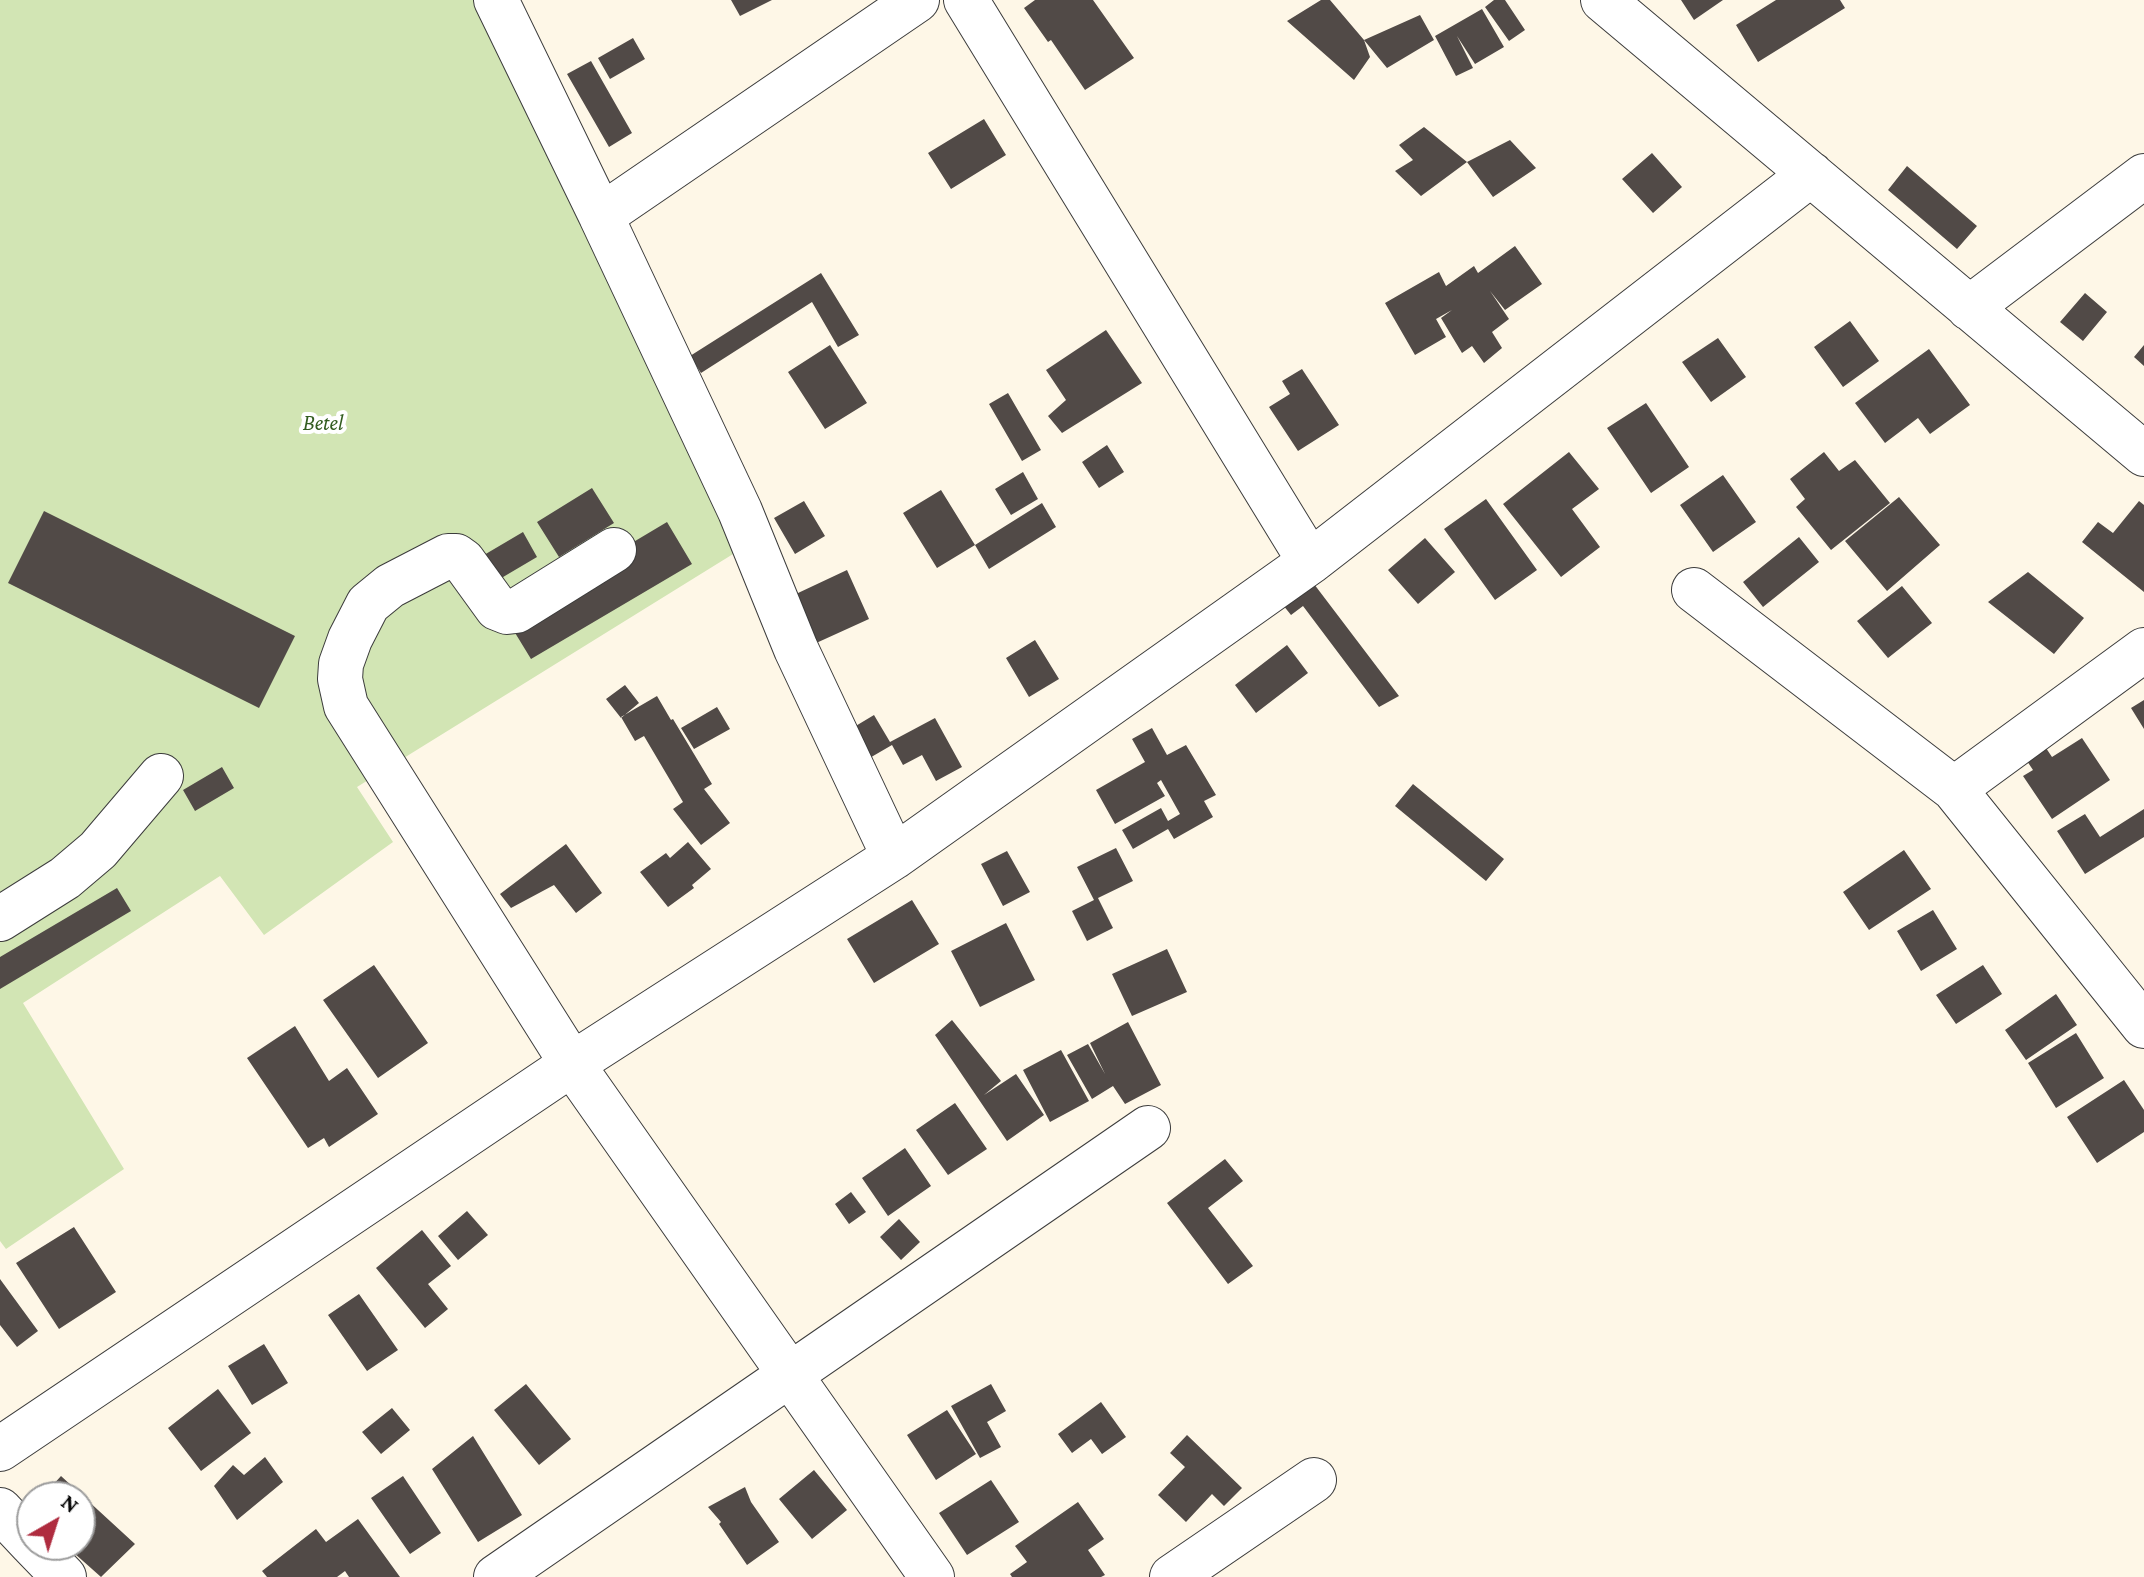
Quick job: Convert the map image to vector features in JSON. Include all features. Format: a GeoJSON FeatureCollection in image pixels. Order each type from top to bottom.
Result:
{"type":"FeatureCollection","features":[{"type":"Feature","properties":{"kind":"street"},"geometry":{"type":"LineString","coordinates":[[496,0],[740,511],[796,649],[894,857]]}},
{"type":"Feature","properties":{"kind":"street"},"geometry":{"type":"LineString","coordinates":[[601,216],[917,0]]}},
{"type":"Feature","properties":{"kind":"street"},"geometry":{"type":"LineString","coordinates":[[966,0],[1310,562]]}},
{"type":"Feature","properties":{"kind":"street"},"geometry":{"type":"LineString","coordinates":[[1603,0],[2144,454]]}},
{"type":"Feature","properties":{"kind":"street"},"geometry":{"type":"LineString","coordinates":[[0,1449],[572,1064],[894,857],[1310,562],[1811,174]]}},
{"type":"Feature","properties":{"kind":"street"},"geometry":{"type":"LineString","coordinates":[[1969,308],[2144,176]]}},
{"type":"Feature","properties":{"kind":"street"},"geometry":{"type":"LineString","coordinates":[[614,550],[516,611],[497,608],[463,561],[456,556],[448,556],[390,586],[368,604],[345,651],[340,679],[346,706],[572,1064],[932,1577]]}},
{"type":"Feature","properties":{"kind":"street"},"geometry":{"type":"LineString","coordinates":[[1694,590],[1954,789],[2144,1026]]}},
{"type":"Feature","properties":{"kind":"street"},"geometry":{"type":"LineString","coordinates":[[1954,789],[2144,650]]}},
{"type":"Feature","properties":{"kind":"street"},"geometry":{"type":"LineString","coordinates":[[0,919],[65,878],[98,850],[161,776]]}},
{"type":"Feature","properties":{"kind":"street"},"geometry":{"type":"LineString","coordinates":[[496,1577],[1148,1128]]}},
{"type":"Feature","properties":{"kind":"street"},"geometry":{"type":"LineString","coordinates":[[1172,1577],[1314,1480]]}},
{"type":"Feature","properties":{"kind":"street"},"geometry":{"type":"LineString","coordinates":[[0,1510],[16,1526]]}},
{"type":"Feature","properties":{"kind":"street"},"geometry":{"type":"LineString","coordinates":[[49,1561],[64,1577]]}},
{"type":"Feature","properties":{"kind":"green space","name":"Betel"},"geometry":{"type":"Polygon","coordinates":[[[0,0],[474,0],[746,546],[357,787],[393,842],[264,935],[220,876],[23,1003],[124,1169],[6,1249],[0,1241],[0,0]]]}},
{"type":"Feature","properties":{"kind":"building"},"geometry":{"type":"Polygon","coordinates":[[[731,0],[772,0],[740,16],[731,0]]]}},
{"type":"Feature","properties":{"kind":"building"},"geometry":{"type":"Polygon","coordinates":[[[1035,0],[1093,0],[1134,58],[1085,90],[1051,40],[1048,42],[1024,8],[1035,0]]]}},
{"type":"Feature","properties":{"kind":"building"},"geometry":{"type":"Polygon","coordinates":[[[1321,0],[1330,0],[1364,40],[1370,57],[1354,80],[1287,21],[1321,0]]]}},
{"type":"Feature","properties":{"kind":"building"},"geometry":{"type":"Polygon","coordinates":[[[1494,0],[1505,0],[1525,30],[1509,41],[1485,7],[1494,0]]]}},
{"type":"Feature","properties":{"kind":"building"},"geometry":{"type":"Polygon","coordinates":[[[1681,0],[1723,0],[1694,20],[1681,0]]]}},
{"type":"Feature","properties":{"kind":"building"},"geometry":{"type":"Polygon","coordinates":[[[1776,0],[1840,0],[1845,8],[1758,62],[1736,25],[1776,0]]]}},
{"type":"Feature","properties":{"kind":"building"},"geometry":{"type":"Polygon","coordinates":[[[1482,9],[1504,47],[1475,64],[1457,36],[1473,68],[1456,76],[1435,36],[1482,9]]]}},
{"type":"Feature","properties":{"kind":"building"},"geometry":{"type":"Polygon","coordinates":[[[1420,15],[1434,40],[1387,68],[1364,40],[1420,15]]]}},
{"type":"Feature","properties":{"kind":"building"},"geometry":{"type":"Polygon","coordinates":[[[633,38],[645,59],[610,79],[598,58],[633,38]]]}},
{"type":"Feature","properties":{"kind":"building"},"geometry":{"type":"Polygon","coordinates":[[[591,61],[632,133],[609,147],[567,74],[591,61]]]}},
{"type":"Feature","properties":{"kind":"building"},"geometry":{"type":"Polygon","coordinates":[[[984,119],[1006,155],[951,189],[928,153],[984,119]]]}},
{"type":"Feature","properties":{"kind":"building"},"geometry":{"type":"Polygon","coordinates":[[[1424,127],[1467,162],[1421,196],[1395,171],[1413,160],[1399,145],[1424,127]]]}},
{"type":"Feature","properties":{"kind":"building"},"geometry":{"type":"Polygon","coordinates":[[[1510,140],[1536,168],[1493,197],[1467,162],[1510,140]]]}},
{"type":"Feature","properties":{"kind":"building"},"geometry":{"type":"Polygon","coordinates":[[[1652,153],[1682,187],[1653,213],[1622,179],[1652,153]]]}},
{"type":"Feature","properties":{"kind":"building"},"geometry":{"type":"Polygon","coordinates":[[[1907,166],[1977,226],[1957,249],[1888,190],[1907,166]]]}},
{"type":"Feature","properties":{"kind":"building"},"geometry":{"type":"Polygon","coordinates":[[[1515,246],[1542,284],[1505,310],[1490,291],[1509,319],[1492,332],[1502,348],[1484,363],[1472,346],[1462,353],[1441,318],[1452,310],[1436,319],[1446,337],[1415,355],[1385,303],[1439,272],[1446,286],[1474,266],[1478,273],[1515,246]]]}},
{"type":"Feature","properties":{"kind":"building"},"geometry":{"type":"Polygon","coordinates":[[[821,273],[859,335],[838,347],[812,302],[701,373],[690,356],[821,273]]]}},
{"type":"Feature","properties":{"kind":"building"},"geometry":{"type":"Polygon","coordinates":[[[2085,293],[2107,312],[2083,341],[2060,322],[2085,293]]]}},
{"type":"Feature","properties":{"kind":"building"},"geometry":{"type":"Polygon","coordinates":[[[1850,321],[1879,361],[1843,387],[1814,347],[1850,321]]]}},
{"type":"Feature","properties":{"kind":"building"},"geometry":{"type":"Polygon","coordinates":[[[1106,330],[1142,383],[1062,433],[1048,416],[1066,400],[1046,370],[1106,330]]]}},
{"type":"Feature","properties":{"kind":"building"},"geometry":{"type":"Polygon","coordinates":[[[1718,338],[1746,377],[1711,402],[1682,362],[1718,338]]]}},
{"type":"Feature","properties":{"kind":"building"},"geometry":{"type":"Polygon","coordinates":[[[830,345],[867,403],[825,429],[788,372],[830,345]]]}},
{"type":"Feature","properties":{"kind":"building"},"geometry":{"type":"Polygon","coordinates":[[[2144,345],[2144,366],[2134,357],[2144,345]]]}},
{"type":"Feature","properties":{"kind":"building"},"geometry":{"type":"Polygon","coordinates":[[[1929,349],[1970,405],[1930,434],[1918,418],[1885,443],[1855,403],[1929,349]]]}},
{"type":"Feature","properties":{"kind":"building"},"geometry":{"type":"Polygon","coordinates":[[[1302,369],[1339,425],[1298,451],[1269,407],[1290,394],[1282,381],[1302,369]]]}},
{"type":"Feature","properties":{"kind":"building"},"geometry":{"type":"Polygon","coordinates":[[[1008,393],[1041,450],[1022,461],[989,404],[1008,393]]]}},
{"type":"Feature","properties":{"kind":"building"},"geometry":{"type":"Polygon","coordinates":[[[1646,403],[1689,467],[1651,493],[1607,428],[1646,403]]]}},
{"type":"Feature","properties":{"kind":"building"},"geometry":{"type":"Polygon","coordinates":[[[1107,445],[1124,472],[1099,488],[1082,462],[1107,445]]]}},
{"type":"Feature","properties":{"kind":"building"},"geometry":{"type":"Polygon","coordinates":[[[1569,452],[1599,489],[1572,509],[1600,547],[1561,577],[1503,504],[1569,452]]]}},
{"type":"Feature","properties":{"kind":"building"},"geometry":{"type":"Polygon","coordinates":[[[1824,452],[1839,471],[1855,460],[1890,503],[1831,550],[1796,507],[1805,499],[1790,479],[1824,452]]]}},
{"type":"Feature","properties":{"kind":"building"},"geometry":{"type":"Polygon","coordinates":[[[1023,472],[1038,499],[1011,515],[995,489],[1023,472]]]}},
{"type":"Feature","properties":{"kind":"building"},"geometry":{"type":"Polygon","coordinates":[[[1723,475],[1756,522],[1713,552],[1680,505],[1723,475]]]}},
{"type":"Feature","properties":{"kind":"building"},"geometry":{"type":"Polygon","coordinates":[[[592,488],[614,523],[559,557],[537,522],[592,488]]]}},
{"type":"Feature","properties":{"kind":"building"},"geometry":{"type":"Polygon","coordinates":[[[941,490],[975,545],[937,568],[903,513],[941,490]]]}},
{"type":"Feature","properties":{"kind":"building"},"geometry":{"type":"Polygon","coordinates":[[[1899,497],[1940,545],[1887,591],[1845,541],[1899,497]]]}},
{"type":"Feature","properties":{"kind":"building"},"geometry":{"type":"Polygon","coordinates":[[[1486,499],[1537,570],[1495,600],[1444,529],[1486,499]]]}},
{"type":"Feature","properties":{"kind":"building"},"geometry":{"type":"Polygon","coordinates":[[[804,501],[825,536],[795,554],[774,518],[804,501]]]}},
{"type":"Feature","properties":{"kind":"building"},"geometry":{"type":"Polygon","coordinates":[[[2139,501],[2144,505],[2144,592],[2082,542],[2098,522],[2113,533],[2139,501]]]}},
{"type":"Feature","properties":{"kind":"building"},"geometry":{"type":"Polygon","coordinates":[[[1042,503],[1056,527],[989,569],[975,545],[1042,503]]]}},
{"type":"Feature","properties":{"kind":"building"},"geometry":{"type":"Polygon","coordinates":[[[44,511],[295,636],[259,708],[8,583],[44,511]]]}},
{"type":"Feature","properties":{"kind":"building"},"geometry":{"type":"Polygon","coordinates":[[[667,522],[692,564],[531,659],[506,618],[667,522]]]}},
{"type":"Feature","properties":{"kind":"building"},"geometry":{"type":"Polygon","coordinates":[[[523,532],[537,557],[498,580],[484,555],[523,532]]]}},
{"type":"Feature","properties":{"kind":"building"},"geometry":{"type":"Polygon","coordinates":[[[1799,537],[1819,562],[1763,607],[1743,582],[1799,537]]]}},
{"type":"Feature","properties":{"kind":"building"},"geometry":{"type":"Polygon","coordinates":[[[1425,538],[1455,572],[1418,604],[1388,570],[1425,538]]]}},
{"type":"Feature","properties":{"kind":"building"},"geometry":{"type":"Polygon","coordinates":[[[847,570],[869,619],[803,649],[781,601],[847,570]]]}},
{"type":"Feature","properties":{"kind":"building"},"geometry":{"type":"Polygon","coordinates":[[[2028,572],[2084,618],[2054,654],[1988,602],[2028,572]]]}},
{"type":"Feature","properties":{"kind":"building"},"geometry":{"type":"Polygon","coordinates":[[[1314,584],[1399,696],[1379,707],[1303,606],[1291,615],[1283,605],[1314,584]]]}},
{"type":"Feature","properties":{"kind":"building"},"geometry":{"type":"Polygon","coordinates":[[[1902,586],[1932,623],[1888,658],[1857,621],[1902,586]]]}},
{"type":"Feature","properties":{"kind":"building"},"geometry":{"type":"Polygon","coordinates":[[[1035,640],[1059,679],[1029,697],[1006,658],[1035,640]]]}},
{"type":"Feature","properties":{"kind":"building"},"geometry":{"type":"Polygon","coordinates":[[[1287,645],[1308,673],[1256,713],[1235,685],[1287,645]]]}},
{"type":"Feature","properties":{"kind":"building"},"geometry":{"type":"Polygon","coordinates":[[[625,685],[639,703],[621,718],[606,699],[625,685]]]}},
{"type":"Feature","properties":{"kind":"building"},"geometry":{"type":"Polygon","coordinates":[[[657,696],[712,784],[704,789],[730,823],[701,845],[673,809],[683,802],[644,736],[635,741],[621,717],[657,696]]]}},
{"type":"Feature","properties":{"kind":"building"},"geometry":{"type":"Polygon","coordinates":[[[2144,700],[2144,729],[2131,708],[2144,700]]]}},
{"type":"Feature","properties":{"kind":"building"},"geometry":{"type":"Polygon","coordinates":[[[717,707],[730,729],[694,749],[681,728],[717,707]]]}},
{"type":"Feature","properties":{"kind":"building"},"geometry":{"type":"Polygon","coordinates":[[[874,715],[890,742],[935,718],[962,767],[936,781],[922,755],[903,765],[892,745],[861,763],[844,733],[874,715]]]}},
{"type":"Feature","properties":{"kind":"building"},"geometry":{"type":"Polygon","coordinates":[[[1152,728],[1167,755],[1186,745],[1216,795],[1204,801],[1213,817],[1174,839],[1168,829],[1133,849],[1122,830],[1161,808],[1168,821],[1180,814],[1161,780],[1157,783],[1165,796],[1115,824],[1096,790],[1145,762],[1132,739],[1152,728]]]}},
{"type":"Feature","properties":{"kind":"building"},"geometry":{"type":"Polygon","coordinates":[[[2036,733],[2052,757],[2082,738],[2110,780],[2052,819],[2023,776],[2033,770],[2017,746],[2036,733]]]}},
{"type":"Feature","properties":{"kind":"building"},"geometry":{"type":"Polygon","coordinates":[[[222,767],[234,788],[195,811],[183,790],[222,767]]]}},
{"type":"Feature","properties":{"kind":"building"},"geometry":{"type":"Polygon","coordinates":[[[1413,784],[1504,859],[1486,881],[1395,806],[1413,784]]]}},
{"type":"Feature","properties":{"kind":"building"},"geometry":{"type":"Polygon","coordinates":[[[2144,809],[2144,837],[2085,874],[2057,831],[2085,814],[2100,837],[2144,809]]]}},
{"type":"Feature","properties":{"kind":"building"},"geometry":{"type":"Polygon","coordinates":[[[688,842],[711,869],[692,885],[694,888],[668,907],[640,872],[666,853],[670,858],[688,842]]]}},
{"type":"Feature","properties":{"kind":"building"},"geometry":{"type":"Polygon","coordinates":[[[566,844],[602,893],[576,913],[554,885],[511,908],[500,894],[566,844]]]}},
{"type":"Feature","properties":{"kind":"building"},"geometry":{"type":"Polygon","coordinates":[[[1116,848],[1133,881],[1098,898],[1113,928],[1087,941],[1072,911],[1094,900],[1077,867],[1116,848]]]}},
{"type":"Feature","properties":{"kind":"building"},"geometry":{"type":"Polygon","coordinates":[[[1904,850],[1931,889],[1869,930],[1843,892],[1904,850]]]}},
{"type":"Feature","properties":{"kind":"building"},"geometry":{"type":"Polygon","coordinates":[[[1007,851],[1030,892],[1003,906],[981,864],[1007,851]]]}},
{"type":"Feature","properties":{"kind":"building"},"geometry":{"type":"Polygon","coordinates":[[[117,888],[131,911],[0,989],[0,957],[117,888]]]}},
{"type":"Feature","properties":{"kind":"building"},"geometry":{"type":"Polygon","coordinates":[[[912,900],[939,944],[874,983],[847,939],[912,900]]]}},
{"type":"Feature","properties":{"kind":"building"},"geometry":{"type":"Polygon","coordinates":[[[1933,910],[1957,949],[1921,971],[1897,931],[1933,910]]]}},
{"type":"Feature","properties":{"kind":"building"},"geometry":{"type":"Polygon","coordinates":[[[1006,923],[1035,980],[980,1007],[951,951],[1006,923]]]}},
{"type":"Feature","properties":{"kind":"building"},"geometry":{"type":"Polygon","coordinates":[[[1167,949],[1187,992],[1132,1016],[1112,974],[1167,949]]]}},
{"type":"Feature","properties":{"kind":"building"},"geometry":{"type":"Polygon","coordinates":[[[374,965],[428,1043],[378,1078],[323,1000],[374,965]]]}},
{"type":"Feature","properties":{"kind":"building"},"geometry":{"type":"Polygon","coordinates":[[[1983,965],[2002,994],[1956,1024],[1936,995],[1983,965]]]}},
{"type":"Feature","properties":{"kind":"building"},"geometry":{"type":"Polygon","coordinates":[[[2056,994],[2077,1025],[2026,1060],[2005,1030],[2056,994]]]}},
{"type":"Feature","properties":{"kind":"building"},"geometry":{"type":"Polygon","coordinates":[[[952,1020],[1001,1081],[984,1095],[1016,1074],[1044,1115],[1007,1141],[935,1035],[952,1020]]]}},
{"type":"Feature","properties":{"kind":"building"},"geometry":{"type":"Polygon","coordinates":[[[1128,1022],[1161,1085],[1125,1104],[1113,1086],[1092,1099],[1067,1055],[1088,1044],[1105,1074],[1090,1043],[1128,1022]]]}},
{"type":"Feature","properties":{"kind":"building"},"geometry":{"type":"Polygon","coordinates":[[[295,1026],[329,1081],[347,1068],[378,1114],[329,1147],[324,1138],[308,1148],[247,1058],[295,1026]]]}},
{"type":"Feature","properties":{"kind":"building"},"geometry":{"type":"Polygon","coordinates":[[[2076,1033],[2104,1078],[2056,1108],[2028,1063],[2076,1033]]]}},
{"type":"Feature","properties":{"kind":"building"},"geometry":{"type":"Polygon","coordinates":[[[1061,1050],[1089,1101],[1050,1122],[1023,1070],[1061,1050]]]}},
{"type":"Feature","properties":{"kind":"building"},"geometry":{"type":"Polygon","coordinates":[[[2124,1080],[2144,1110],[2144,1132],[2097,1163],[2067,1117],[2124,1080]]]}},
{"type":"Feature","properties":{"kind":"building"},"geometry":{"type":"Polygon","coordinates":[[[955,1103],[987,1149],[948,1175],[916,1130],[955,1103]]]}},
{"type":"Feature","properties":{"kind":"building"},"geometry":{"type":"Polygon","coordinates":[[[905,1148],[931,1186],[888,1216],[862,1178],[905,1148]]]}},
{"type":"Feature","properties":{"kind":"building"},"geometry":{"type":"Polygon","coordinates":[[[1225,1159],[1243,1181],[1208,1208],[1253,1266],[1228,1284],[1167,1203],[1225,1159]]]}},
{"type":"Feature","properties":{"kind":"building"},"geometry":{"type":"Polygon","coordinates":[[[851,1192],[866,1212],[849,1224],[835,1204],[851,1192]]]}},
{"type":"Feature","properties":{"kind":"building"},"geometry":{"type":"Polygon","coordinates":[[[467,1211],[488,1235],[458,1260],[438,1236],[467,1211]]]}},
{"type":"Feature","properties":{"kind":"building"},"geometry":{"type":"Polygon","coordinates":[[[899,1219],[920,1242],[901,1260],[880,1237],[899,1219]]]}},
{"type":"Feature","properties":{"kind":"building"},"geometry":{"type":"Polygon","coordinates":[[[74,1227],[116,1292],[59,1329],[16,1263],[74,1227]]]}},
{"type":"Feature","properties":{"kind":"building"},"geometry":{"type":"Polygon","coordinates":[[[422,1230],[451,1266],[428,1284],[448,1309],[425,1328],[376,1268],[422,1230]]]}},
{"type":"Feature","properties":{"kind":"building"},"geometry":{"type":"Polygon","coordinates":[[[0,1279],[38,1331],[17,1347],[0,1325],[0,1279]]]}},
{"type":"Feature","properties":{"kind":"building"},"geometry":{"type":"Polygon","coordinates":[[[359,1294],[398,1350],[367,1371],[328,1315],[359,1294]]]}},
{"type":"Feature","properties":{"kind":"building"},"geometry":{"type":"Polygon","coordinates":[[[264,1344],[288,1383],[252,1405],[228,1366],[264,1344]]]}},
{"type":"Feature","properties":{"kind":"building"},"geometry":{"type":"Polygon","coordinates":[[[526,1384],[571,1439],[539,1465],[494,1410],[526,1384]]]}},
{"type":"Feature","properties":{"kind":"building"},"geometry":{"type":"Polygon","coordinates":[[[991,1384],[1006,1411],[987,1422],[1001,1447],[980,1458],[951,1406],[991,1384]]]}},
{"type":"Feature","properties":{"kind":"building"},"geometry":{"type":"Polygon","coordinates":[[[218,1389],[251,1433],[201,1471],[168,1428],[218,1389]]]}},
{"type":"Feature","properties":{"kind":"building"},"geometry":{"type":"Polygon","coordinates":[[[1101,1402],[1126,1437],[1102,1454],[1091,1439],[1072,1453],[1058,1434],[1101,1402]]]}},
{"type":"Feature","properties":{"kind":"building"},"geometry":{"type":"Polygon","coordinates":[[[392,1408],[410,1430],[381,1454],[362,1432],[392,1408]]]}},
{"type":"Feature","properties":{"kind":"building"},"geometry":{"type":"Polygon","coordinates":[[[947,1410],[976,1454],[936,1480],[907,1435],[947,1410]]]}},
{"type":"Feature","properties":{"kind":"building"},"geometry":{"type":"Polygon","coordinates":[[[1187,1435],[1242,1488],[1224,1506],[1212,1494],[1186,1522],[1158,1495],[1185,1467],[1170,1453],[1187,1435]]]}},
{"type":"Feature","properties":{"kind":"building"},"geometry":{"type":"Polygon","coordinates":[[[473,1436],[522,1515],[478,1542],[432,1469],[473,1436]]]}},
{"type":"Feature","properties":{"kind":"building"},"geometry":{"type":"Polygon","coordinates":[[[265,1457],[283,1482],[237,1520],[214,1486],[233,1465],[244,1475],[265,1457]]]}},
{"type":"Feature","properties":{"kind":"building"},"geometry":{"type":"Polygon","coordinates":[[[814,1470],[847,1510],[812,1539],[779,1499],[814,1470]]]}},
{"type":"Feature","properties":{"kind":"building"},"geometry":{"type":"Polygon","coordinates":[[[403,1476],[441,1533],[410,1554],[371,1498],[403,1476]]]}},
{"type":"Feature","properties":{"kind":"building"},"geometry":{"type":"Polygon","coordinates":[[[991,1480],[1019,1522],[967,1555],[939,1513],[991,1480]]]}},
{"type":"Feature","properties":{"kind":"building"},"geometry":{"type":"Polygon","coordinates":[[[745,1487],[751,1502],[779,1542],[747,1565],[719,1524],[721,1522],[708,1507],[745,1487]]]}},
{"type":"Feature","properties":{"kind":"building"},"geometry":{"type":"Polygon","coordinates":[[[1078,1502],[1104,1539],[1088,1550],[1105,1575],[1012,1577],[1010,1574],[1027,1562],[1015,1546],[1078,1502]]]}},
{"type":"Feature","properties":{"kind":"building"},"geometry":{"type":"Polygon","coordinates":[[[96,1508],[135,1544],[101,1577],[83,1561],[96,1561],[96,1508]]]}},
{"type":"Feature","properties":{"kind":"building"},"geometry":{"type":"Polygon","coordinates":[[[358,1519],[400,1577],[349,1577],[345,1571],[337,1577],[267,1577],[262,1571],[316,1529],[326,1542],[358,1519]]]}}]}
